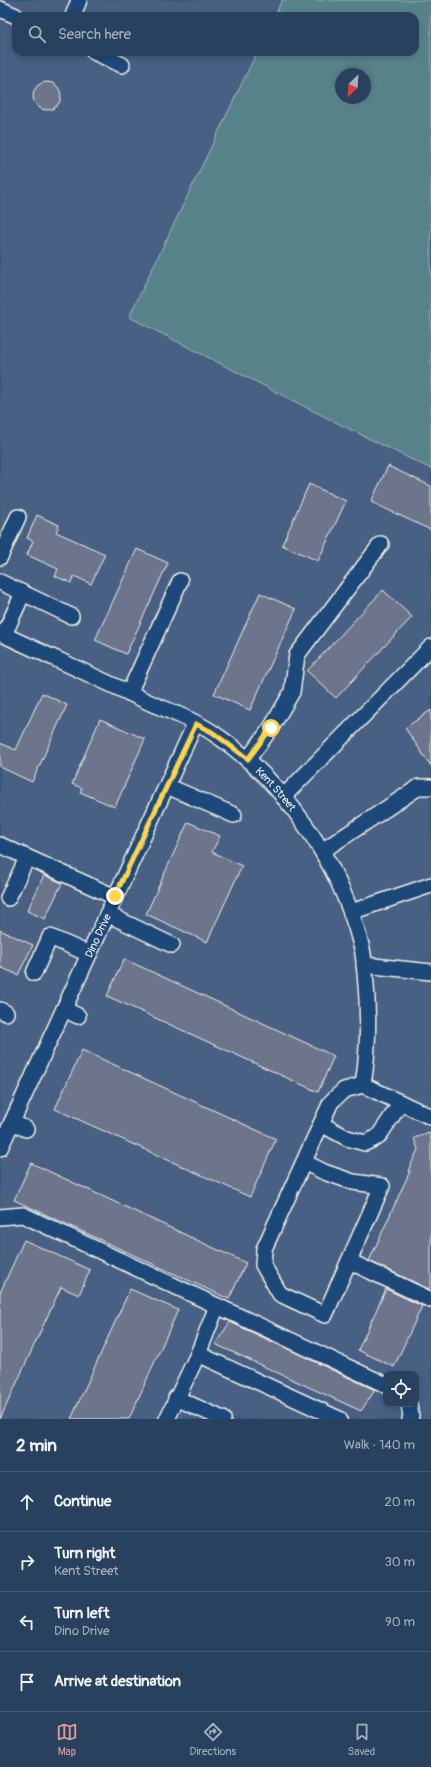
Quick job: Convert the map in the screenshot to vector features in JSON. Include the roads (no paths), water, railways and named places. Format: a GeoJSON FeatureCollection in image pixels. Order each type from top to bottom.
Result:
{"type":"FeatureCollection","features":[{"type":"Feature","properties":{"kind":"street"},"geometry":{"type":"LineString","coordinates":[[74,12],[79,0]]}},
{"type":"Feature","properties":{"kind":"street"},"geometry":{"type":"LineString","coordinates":[[0,9],[12,14]]}},
{"type":"Feature","properties":{"kind":"street"},"geometry":{"type":"LineString","coordinates":[[103,56],[122,65]]}},
{"type":"Feature","properties":{"kind":"street"},"geometry":{"type":"LineString","coordinates":[[0,557],[18,517]]}},
{"type":"Feature","properties":{"kind":"street"},"geometry":{"type":"LineString","coordinates":[[248,759],[271,728],[292,692],[297,655],[381,544]]}},
{"type":"Feature","properties":{"kind":"street"},"geometry":{"type":"LineString","coordinates":[[129,693],[180,581]]}},
{"type":"Feature","properties":{"kind":"street"},"geometry":{"type":"LineString","coordinates":[[0,582],[71,616]]}},
{"type":"Feature","properties":{"kind":"street"},"geometry":{"type":"LineString","coordinates":[[2,634],[23,593]]}},
{"type":"Feature","properties":{"kind":"street","name":"Kent Street"},"geometry":{"type":"LineString","coordinates":[[2,634],[212,732],[248,759],[294,809],[338,880],[351,912],[362,946],[369,1016],[368,1051],[364,1086]]}},
{"type":"Feature","properties":{"kind":"street"},"geometry":{"type":"LineString","coordinates":[[283,797],[431,647]]}},
{"type":"Feature","properties":{"kind":"street","name":"Dino Drive"},"geometry":{"type":"LineString","coordinates":[[1,1142],[12,1122],[115,896],[196,724]]}},
{"type":"Feature","properties":{"kind":"street"},"geometry":{"type":"LineString","coordinates":[[167,786],[234,815]]}},
{"type":"Feature","properties":{"kind":"street"},"geometry":{"type":"LineString","coordinates":[[322,852],[419,787],[431,787]]}},
{"type":"Feature","properties":{"kind":"street"},"geometry":{"type":"LineString","coordinates":[[0,845],[115,896]]}},
{"type":"Feature","properties":{"kind":"street"},"geometry":{"type":"LineString","coordinates":[[8,898],[27,858]]}},
{"type":"Feature","properties":{"kind":"street"},"geometry":{"type":"LineString","coordinates":[[351,912],[431,885]]}},
{"type":"Feature","properties":{"kind":"street"},"geometry":{"type":"LineString","coordinates":[[107,914],[172,945]]}},
{"type":"Feature","properties":{"kind":"street"},"geometry":{"type":"LineString","coordinates":[[34,973],[50,937],[89,954]]}},
{"type":"Feature","properties":{"kind":"street"},"geometry":{"type":"LineString","coordinates":[[364,965],[431,972]]}},
{"type":"Feature","properties":{"kind":"street"},"geometry":{"type":"LineString","coordinates":[[64,1009],[78,1016]]}},
{"type":"Feature","properties":{"kind":"street"},"geometry":{"type":"LineString","coordinates":[[304,1162],[324,1172],[353,1182],[382,1186],[325,1315],[280,1294],[263,1265],[264,1249],[331,1102],[344,1090],[364,1086],[431,1117]]}},
{"type":"Feature","properties":{"kind":"street"},"geometry":{"type":"LineString","coordinates":[[321,1124],[347,1138],[365,1143],[378,1137],[401,1103]]}},
{"type":"Feature","properties":{"kind":"street"},"geometry":{"type":"LineString","coordinates":[[12,1122],[26,1129]]}},
{"type":"Feature","properties":{"kind":"street"},"geometry":{"type":"LineString","coordinates":[[0,1217],[23,1215],[383,1384]]}},
{"type":"Feature","properties":{"kind":"street"},"geometry":{"type":"LineString","coordinates":[[349,1261],[431,1300]]}},
{"type":"Feature","properties":{"kind":"street"},"geometry":{"type":"LineString","coordinates":[[167,1419],[198,1354],[217,1306]]}},
{"type":"Feature","properties":{"kind":"street"},"geometry":{"type":"LineString","coordinates":[[198,1354],[340,1419]]}},
{"type":"Feature","properties":{"kind":"street"},"geometry":{"type":"LineString","coordinates":[[176,1398],[223,1419]]}},
{"type":"Feature","properties":{"kind":"street"},"geometry":{"type":"LineString","coordinates":[[410,1407],[410,1419]]}}]}
